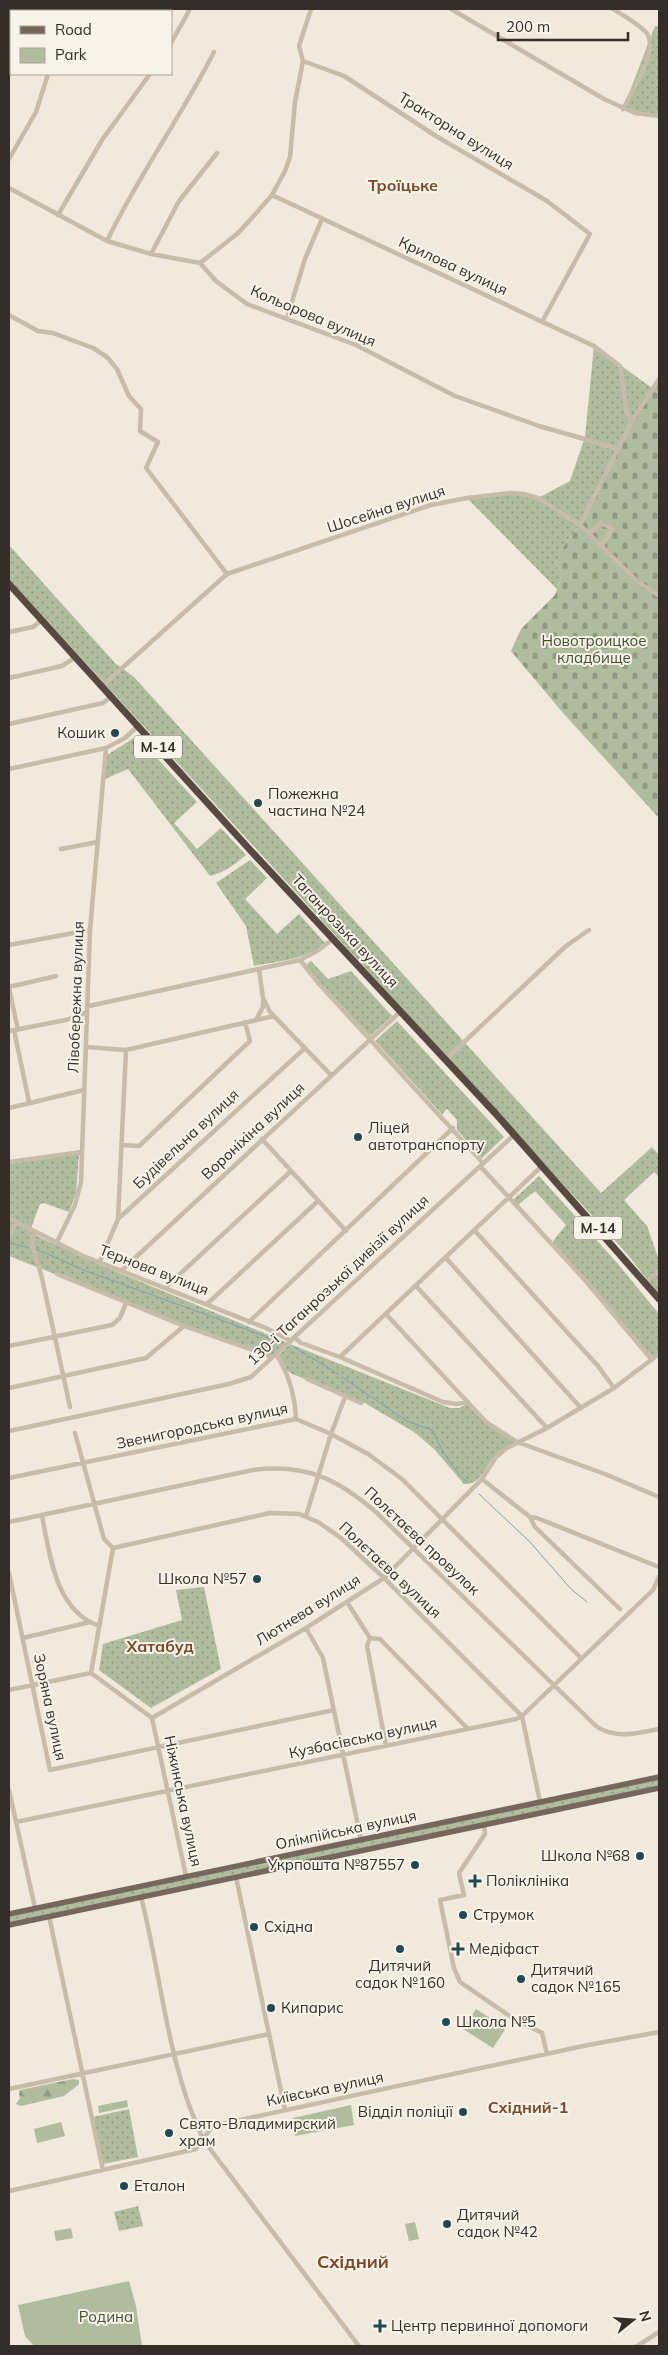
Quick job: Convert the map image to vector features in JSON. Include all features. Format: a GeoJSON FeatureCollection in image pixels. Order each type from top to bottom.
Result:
{"type":"FeatureCollection","features":[{"type":"Feature","properties":{"kind":"highway","name":"Таганрозька вулиця"},"geometry":{"type":"LineString","coordinates":[[9,584],[514,1135],[646,1282],[659,1299]]}},
{"type":"Feature","properties":{"kind":"main road","name":"Олімпійська вулиця"},"geometry":{"type":"LineString","coordinates":[[9,1914],[659,1777]]}},
{"type":"Feature","properties":{"kind":"main road","name":"Олімпійська вулиця"},"geometry":{"type":"LineString","coordinates":[[9,1925],[659,1788]]}},
{"type":"Feature","properties":{"kind":"main road"},"geometry":{"type":"LineString","coordinates":[[540,1802],[542,1813]]}},
{"type":"Feature","properties":{"kind":"main road","name":"Ніжинська вулиця"},"geometry":{"type":"LineString","coordinates":[[186,1876],[188,1888]]}},
{"type":"Feature","properties":{"kind":"street"},"geometry":{"type":"LineString","coordinates":[[9,188],[107,241],[151,254],[200,263],[237,234],[272,195],[290,157],[295,102],[303,61],[299,46],[311,9]]}},
{"type":"Feature","properties":{"kind":"street"},"geometry":{"type":"LineString","coordinates":[[451,9],[623,109],[659,116]]}},
{"type":"Feature","properties":{"kind":"street"},"geometry":{"type":"LineString","coordinates":[[613,9],[647,34],[649,44],[643,69],[623,109]]}},
{"type":"Feature","properties":{"kind":"street"},"geometry":{"type":"LineString","coordinates":[[172,41],[189,11]]}},
{"type":"Feature","properties":{"kind":"street"},"geometry":{"type":"LineString","coordinates":[[107,241],[124,206],[190,99],[214,52]]}},
{"type":"Feature","properties":{"kind":"street","name":"Тракторна вулиця"},"geometry":{"type":"LineString","coordinates":[[303,61],[344,76],[436,136],[547,201],[590,234],[542,322]]}},
{"type":"Feature","properties":{"kind":"street"},"geometry":{"type":"LineString","coordinates":[[9,159],[36,112],[48,75]]}},
{"type":"Feature","properties":{"kind":"street"},"geometry":{"type":"LineString","coordinates":[[58,215],[102,140],[149,75]]}},
{"type":"Feature","properties":{"kind":"street"},"geometry":{"type":"LineString","coordinates":[[151,254],[179,201],[217,153]]}},
{"type":"Feature","properties":{"kind":"street","name":"Крилова вулиця"},"geometry":{"type":"LineString","coordinates":[[272,195],[594,346],[620,366],[627,414],[632,421]]}},
{"type":"Feature","properties":{"kind":"street"},"geometry":{"type":"LineString","coordinates":[[287,318],[305,258],[322,219]]}},
{"type":"Feature","properties":{"kind":"street","name":"Кольорова вулиця"},"geometry":{"type":"LineString","coordinates":[[200,263],[210,276],[240,299],[356,345],[455,396],[539,426],[619,449]]}},
{"type":"Feature","properties":{"kind":"street"},"geometry":{"type":"LineString","coordinates":[[9,315],[38,330],[53,333],[93,348],[107,357],[117,369],[132,400],[141,409],[140,431],[158,442],[146,468],[227,574]]}},
{"type":"Feature","properties":{"kind":"street"},"geometry":{"type":"LineString","coordinates":[[580,525],[632,421],[659,379]]}},
{"type":"Feature","properties":{"kind":"street","name":"Шосейна вулиця"},"geometry":{"type":"LineString","coordinates":[[102,686],[227,574],[431,505],[467,498],[510,493],[538,498],[580,525],[637,581],[659,596]]}},
{"type":"Feature","properties":{"kind":"street"},"geometry":{"type":"LineString","coordinates":[[590,534],[601,523],[612,528],[601,547]]}},
{"type":"Feature","properties":{"kind":"street"},"geometry":{"type":"LineString","coordinates":[[9,632],[34,627],[42,620]]}},
{"type":"Feature","properties":{"kind":"street"},"geometry":{"type":"LineString","coordinates":[[9,678],[62,666],[76,657]]}},
{"type":"Feature","properties":{"kind":"street"},"geometry":{"type":"LineString","coordinates":[[9,724],[105,701],[112,696]]}},
{"type":"Feature","properties":{"kind":"street"},"geometry":{"type":"LineString","coordinates":[[9,770],[106,748],[125,738],[139,725]]}},
{"type":"Feature","properties":{"kind":"street","name":"Лівобережна вулиця"},"geometry":{"type":"LineString","coordinates":[[57,1242],[79,1194],[87,1012],[89,1006],[90,930],[106,748]]}},
{"type":"Feature","properties":{"kind":"street"},"geometry":{"type":"LineString","coordinates":[[61,849],[98,842]]}},
{"type":"Feature","properties":{"kind":"street"},"geometry":{"type":"LineString","coordinates":[[9,945],[90,930]]}},
{"type":"Feature","properties":{"kind":"street"},"geometry":{"type":"LineString","coordinates":[[445,1060],[566,946],[589,930]]}},
{"type":"Feature","properties":{"kind":"street"},"geometry":{"type":"LineString","coordinates":[[89,1006],[300,960],[317,951],[333,938]]}},
{"type":"Feature","properties":{"kind":"street"},"geometry":{"type":"LineString","coordinates":[[300,960],[320,986],[453,1128],[509,1198],[590,1286],[652,1360]]}},
{"type":"Feature","properties":{"kind":"street"},"geometry":{"type":"LineString","coordinates":[[256,1020],[263,1007],[259,969]]}},
{"type":"Feature","properties":{"kind":"street"},"geometry":{"type":"LineString","coordinates":[[29,1102],[14,1030],[9,987],[56,976]]}},
{"type":"Feature","properties":{"kind":"street"},"geometry":{"type":"LineString","coordinates":[[263,998],[270,1012],[331,1075]]}},
{"type":"Feature","properties":{"kind":"street"},"geometry":{"type":"LineString","coordinates":[[14,1030],[66,1020],[87,1012]]}},
{"type":"Feature","properties":{"kind":"street","name":"Вороніхіна вулиця"},"geometry":{"type":"LineString","coordinates":[[122,1270],[400,1012]]}},
{"type":"Feature","properties":{"kind":"street"},"geometry":{"type":"LineString","coordinates":[[86,1047],[126,1050],[274,1016]]}},
{"type":"Feature","properties":{"kind":"street"},"geometry":{"type":"LineString","coordinates":[[122,1145],[139,1146],[250,1041],[245,1022]]}},
{"type":"Feature","properties":{"kind":"street","name":"Будівельна вулиця"},"geometry":{"type":"LineString","coordinates":[[100,1261],[118,1219],[305,1048]]}},
{"type":"Feature","properties":{"kind":"street"},"geometry":{"type":"LineString","coordinates":[[118,1219],[126,1050]]}},
{"type":"Feature","properties":{"kind":"street"},"geometry":{"type":"LineString","coordinates":[[9,1108],[84,1090]]}},
{"type":"Feature","properties":{"kind":"street"},"geometry":{"type":"LineString","coordinates":[[249,1322],[453,1128]]}},
{"type":"Feature","properties":{"kind":"street","name":"130-ї Таганрозької дивізії вулиця"},"geometry":{"type":"LineString","coordinates":[[9,1432],[246,1380],[514,1135]]}},
{"type":"Feature","properties":{"kind":"street"},"geometry":{"type":"LineString","coordinates":[[262,1139],[346,1231]]}},
{"type":"Feature","properties":{"kind":"street"},"geometry":{"type":"LineString","coordinates":[[9,1162],[82,1152]]}},
{"type":"Feature","properties":{"kind":"street"},"geometry":{"type":"LineString","coordinates":[[340,1357],[542,1166]]}},
{"type":"Feature","properties":{"kind":"street"},"geometry":{"type":"LineString","coordinates":[[166,1288],[291,1172]]}},
{"type":"Feature","properties":{"kind":"street"},"geometry":{"type":"LineString","coordinates":[[207,1304],[318,1201]]}},
{"type":"Feature","properties":{"kind":"street","name":"Тернова вулиця"},"geometry":{"type":"LineString","coordinates":[[9,1218],[81,1255],[340,1357],[443,1402],[457,1404],[468,1402]]}},
{"type":"Feature","properties":{"kind":"street"},"geometry":{"type":"LineString","coordinates":[[9,1236],[17,1222]]}},
{"type":"Feature","properties":{"kind":"street"},"geometry":{"type":"LineString","coordinates":[[34,1231],[32,1244],[42,1278],[70,1407]]}},
{"type":"Feature","properties":{"kind":"street"},"geometry":{"type":"LineString","coordinates":[[475,1231],[598,1366],[614,1388]]}},
{"type":"Feature","properties":{"kind":"street"},"geometry":{"type":"LineString","coordinates":[[446,1258],[581,1408]]}},
{"type":"Feature","properties":{"kind":"street"},"geometry":{"type":"LineString","coordinates":[[646,1282],[659,1271]]}},
{"type":"Feature","properties":{"kind":"street"},"geometry":{"type":"LineString","coordinates":[[58,1274],[184,1326],[271,1358]]}},
{"type":"Feature","properties":{"kind":"street"},"geometry":{"type":"LineString","coordinates":[[416,1286],[547,1428]]}},
{"type":"Feature","properties":{"kind":"street"},"geometry":{"type":"LineString","coordinates":[[9,1346],[112,1325],[120,1318],[126,1303]]}},
{"type":"Feature","properties":{"kind":"street"},"geometry":{"type":"LineString","coordinates":[[386,1314],[486,1422],[517,1442],[605,1474],[659,1497]]}},
{"type":"Feature","properties":{"kind":"street"},"geometry":{"type":"LineString","coordinates":[[9,1388],[146,1358],[184,1326]]}},
{"type":"Feature","properties":{"kind":"street"},"geometry":{"type":"LineString","coordinates":[[276,1354],[289,1377],[296,1405],[296,1419]]}},
{"type":"Feature","properties":{"kind":"street","name":"Лютнева вулиця"},"geometry":{"type":"LineString","coordinates":[[152,1718],[306,1628],[384,1578],[482,1479],[496,1457],[517,1442],[547,1428],[614,1388],[659,1354]]}},
{"type":"Feature","properties":{"kind":"street"},"geometry":{"type":"LineString","coordinates":[[307,1379],[361,1403]]}},
{"type":"Feature","properties":{"kind":"street"},"geometry":{"type":"LineString","coordinates":[[306,1516],[331,1434],[345,1397]]}},
{"type":"Feature","properties":{"kind":"street","name":"Звенигородська вулиця"},"geometry":{"type":"LineString","coordinates":[[9,1478],[296,1419],[331,1434],[386,1466],[443,1519],[581,1658]]}},
{"type":"Feature","properties":{"kind":"street"},"geometry":{"type":"LineString","coordinates":[[75,1433],[105,1541],[113,1548],[91,1673]]}},
{"type":"Feature","properties":{"kind":"street","name":"Полєтаєва провулок"},"geometry":{"type":"LineString","coordinates":[[9,1522],[266,1468],[292,1468],[318,1474],[343,1487],[366,1504],[415,1548],[596,1726],[607,1733],[621,1735],[659,1729]]}},
{"type":"Feature","properties":{"kind":"street"},"geometry":{"type":"LineString","coordinates":[[482,1479],[530,1517],[535,1527],[620,1609]]}},
{"type":"Feature","properties":{"kind":"street","name":"Полєтаєва вулиця"},"geometry":{"type":"LineString","coordinates":[[113,1548],[270,1513],[284,1512],[306,1516],[341,1538],[384,1578],[522,1716]]}},
{"type":"Feature","properties":{"kind":"street"},"geometry":{"type":"LineString","coordinates":[[42,1516],[55,1576],[61,1592],[73,1607],[90,1622],[99,1626]]}},
{"type":"Feature","properties":{"kind":"street"},"geometry":{"type":"LineString","coordinates":[[530,1517],[537,1518],[659,1567]]}},
{"type":"Feature","properties":{"kind":"street","name":"Зоряна вулиця"},"geometry":{"type":"LineString","coordinates":[[9,1573],[50,1770],[334,1710]]}},
{"type":"Feature","properties":{"kind":"street"},"geometry":{"type":"LineString","coordinates":[[540,1802],[522,1716],[553,1684],[653,1590],[659,1577]]}},
{"type":"Feature","properties":{"kind":"street"},"geometry":{"type":"LineString","coordinates":[[347,1602],[370,1638],[380,1640],[468,1729]]}},
{"type":"Feature","properties":{"kind":"street"},"geometry":{"type":"LineString","coordinates":[[22,1638],[90,1622]]}},
{"type":"Feature","properties":{"kind":"street"},"geometry":{"type":"LineString","coordinates":[[306,1628],[323,1656],[360,1840]]}},
{"type":"Feature","properties":{"kind":"street"},"geometry":{"type":"LineString","coordinates":[[370,1638],[368,1646],[386,1746]]}},
{"type":"Feature","properties":{"kind":"street"},"geometry":{"type":"LineString","coordinates":[[9,1690],[91,1673],[152,1718]]}},
{"type":"Feature","properties":{"kind":"street","name":"Кузбасівська вулиця"},"geometry":{"type":"LineString","coordinates":[[16,1822],[168,1792],[516,1719],[522,1716]]}},
{"type":"Feature","properties":{"kind":"street","name":"Ніжинська вулиця"},"geometry":{"type":"LineString","coordinates":[[152,1718],[186,1876]]}},
{"type":"Feature","properties":{"kind":"street"},"geometry":{"type":"LineString","coordinates":[[9,1790],[35,1908]]}},
{"type":"Feature","properties":{"kind":"street"},"geometry":{"type":"LineString","coordinates":[[484,1825],[485,1834],[459,1872],[464,1895],[440,1900],[454,1968],[463,1986],[510,2017],[542,2033],[547,2054]]}},
{"type":"Feature","properties":{"kind":"street"},"geometry":{"type":"LineString","coordinates":[[236,1877],[285,2110]]}},
{"type":"Feature","properties":{"kind":"street"},"geometry":{"type":"LineString","coordinates":[[141,1897],[174,2054],[187,2098],[204,2141],[358,2346]]}},
{"type":"Feature","properties":{"kind":"street"},"geometry":{"type":"LineString","coordinates":[[49,1916],[103,2170]]}},
{"type":"Feature","properties":{"kind":"street","name":"Київська вулиця"},"geometry":{"type":"LineString","coordinates":[[9,2191],[193,2150],[198,2148],[204,2141],[211,2128],[218,2125],[547,2054],[659,2032]]}},
{"type":"Feature","properties":{"kind":"street"},"geometry":{"type":"LineString","coordinates":[[9,2089],[269,2034]]}},
{"type":"Feature","properties":{"kind":"street"},"geometry":{"type":"LineString","coordinates":[[636,2346],[659,2332]]}},
{"type":"Feature","properties":{"kind":"green space"},"geometry":{"type":"Polygon","coordinates":[[[655,26],[659,27],[659,116],[623,109],[655,26]]]}},
{"type":"Feature","properties":{"kind":"green space"},"geometry":{"type":"Polygon","coordinates":[[[594,346],[652,388],[659,379],[659,393],[652,389],[585,518],[555,558],[556,565],[563,574],[557,589],[467,498],[510,493],[538,498],[570,481],[585,437],[594,346]]]}},
{"type":"Feature","properties":{"kind":"green space","name":"Новотроицкое кладбище"},"geometry":{"type":"Polygon","coordinates":[[[652,389],[659,393],[659,818],[563,713],[511,651],[521,629],[555,595],[563,574],[556,565],[555,558],[585,518],[632,421],[652,389]]]}},
{"type":"Feature","properties":{"kind":"green space"},"geometry":{"type":"Polygon","coordinates":[[[9,545],[115,663],[134,677],[601,1193],[652,1147],[659,1155],[659,1177],[654,1172],[624,1200],[647,1226],[659,1260],[659,1295],[628,1255],[9,579],[9,545]]]}},
{"type":"Feature","properties":{"kind":"green space"},"geometry":{"type":"Polygon","coordinates":[[[137,736],[197,802],[174,823],[197,849],[221,828],[246,855],[238,862],[220,873],[210,876],[128,769],[105,779],[107,755],[137,736]]]}},
{"type":"Feature","properties":{"kind":"green space"},"geometry":{"type":"Polygon","coordinates":[[[250,860],[267,878],[245,899],[277,934],[299,914],[325,943],[301,956],[254,966],[246,926],[216,883],[250,860]]]}},
{"type":"Feature","properties":{"kind":"green space"},"geometry":{"type":"Polygon","coordinates":[[[311,961],[328,979],[351,971],[392,1016],[370,1036],[309,971],[307,964],[311,961]]]}},
{"type":"Feature","properties":{"kind":"green space"},"geometry":{"type":"Polygon","coordinates":[[[397,1021],[504,1137],[482,1158],[457,1130],[457,1120],[447,1109],[442,1114],[375,1041],[397,1021]]]}},
{"type":"Feature","properties":{"kind":"green space"},"geometry":{"type":"Polygon","coordinates":[[[79,1154],[76,1193],[69,1212],[44,1203],[40,1204],[31,1228],[35,1235],[98,1264],[288,1343],[271,1359],[9,1256],[9,1164],[79,1154]]]}},
{"type":"Feature","properties":{"kind":"green space"},"geometry":{"type":"Polygon","coordinates":[[[539,1176],[618,1264],[659,1314],[659,1353],[652,1358],[554,1246],[553,1241],[566,1225],[535,1191],[518,1205],[513,1200],[539,1176]]]}},
{"type":"Feature","properties":{"kind":"green space"},"geometry":{"type":"Polygon","coordinates":[[[290,1344],[450,1408],[459,1408],[467,1404],[516,1444],[495,1456],[479,1478],[464,1484],[434,1449],[414,1432],[363,1402],[292,1374],[284,1368],[277,1357],[290,1344]]]}},
{"type":"Feature","properties":{"kind":"green space"},"geometry":{"type":"Polygon","coordinates":[[[204,1587],[221,1669],[151,1708],[99,1670],[103,1644],[182,1620],[176,1590],[204,1587]]]}},
{"type":"Feature","properties":{"kind":"green space"},"geometry":{"type":"Polygon","coordinates":[[[659,1777],[659,1788],[9,1925],[9,1914],[659,1777]]]}},
{"type":"Feature","properties":{"kind":"green space"},"geometry":{"type":"Polygon","coordinates":[[[476,2009],[506,2028],[493,2048],[463,2029],[476,2009]]]}},
{"type":"Feature","properties":{"kind":"green space"},"geometry":{"type":"Polygon","coordinates":[[[73,2079],[79,2080],[79,2084],[64,2096],[21,2106],[16,2104],[20,2098],[20,2090],[73,2079]]]}},
{"type":"Feature","properties":{"kind":"green space"},"geometry":{"type":"Polygon","coordinates":[[[127,2100],[128,2107],[99,2113],[98,2106],[127,2100]]]}},
{"type":"Feature","properties":{"kind":"green space"},"geometry":{"type":"Polygon","coordinates":[[[351,2105],[354,2125],[295,2136],[293,2118],[351,2105]]]}},
{"type":"Feature","properties":{"kind":"green space"},"geometry":{"type":"Polygon","coordinates":[[[129,2109],[138,2157],[103,2164],[93,2117],[129,2109]]]}},
{"type":"Feature","properties":{"kind":"green space"},"geometry":{"type":"Polygon","coordinates":[[[61,2122],[65,2136],[37,2143],[34,2129],[61,2122]]]}},
{"type":"Feature","properties":{"kind":"green space"},"geometry":{"type":"Polygon","coordinates":[[[138,2206],[143,2226],[119,2231],[114,2212],[138,2206]]]}},
{"type":"Feature","properties":{"kind":"green space"},"geometry":{"type":"Polygon","coordinates":[[[415,2222],[419,2239],[409,2241],[405,2224],[415,2222]]]}},
{"type":"Feature","properties":{"kind":"green space"},"geometry":{"type":"Polygon","coordinates":[[[71,2228],[73,2238],[56,2241],[54,2231],[71,2228]]]}},
{"type":"Feature","properties":{"kind":"green space","name":"Родина"},"geometry":{"type":"Polygon","coordinates":[[[129,2281],[136,2306],[142,2346],[34,2346],[25,2336],[18,2305],[129,2281]]]}},
{"type":"Feature","properties":{"kind":"waterway"},"geometry":{"type":"LineString","coordinates":[[9,1243],[26,1247]]}},
{"type":"Feature","properties":{"kind":"waterway"},"geometry":{"type":"LineString","coordinates":[[36,1249],[86,1271],[281,1342]]}},
{"type":"Feature","properties":{"kind":"waterway"},"geometry":{"type":"LineString","coordinates":[[294,1347],[338,1374]]}},
{"type":"Feature","properties":{"kind":"waterway"},"geometry":{"type":"LineString","coordinates":[[342,1377],[407,1421],[432,1430],[447,1459],[468,1483]]}},
{"type":"Feature","properties":{"kind":"waterway"},"geometry":{"type":"LineString","coordinates":[[479,1494],[530,1542],[571,1589],[587,1602]]}},
{"type":"Feature","properties":{"kind":"place","name":"Кошик"},"geometry":{"type":"Point","coordinates":[115,733]}},
{"type":"Feature","properties":{"kind":"place","name":"Пожежна частина №24"},"geometry":{"type":"Point","coordinates":[258,803]}},
{"type":"Feature","properties":{"kind":"place","name":"Ліцей автотранспорту"},"geometry":{"type":"Point","coordinates":[358,1137]}},
{"type":"Feature","properties":{"kind":"place","name":"Школа №57"},"geometry":{"type":"Point","coordinates":[257,1579]}},
{"type":"Feature","properties":{"kind":"place","name":"Школа №68"},"geometry":{"type":"Point","coordinates":[640,1856]}},
{"type":"Feature","properties":{"kind":"place","name":"Укрпошта №87557"},"geometry":{"type":"Point","coordinates":[415,1865]}},
{"type":"Feature","properties":{"kind":"place","name":"Поліклініка"},"geometry":{"type":"Point","coordinates":[475,1881]}},
{"type":"Feature","properties":{"kind":"place","name":"Струмок"},"geometry":{"type":"Point","coordinates":[463,1915]}},
{"type":"Feature","properties":{"kind":"place","name":"Східна"},"geometry":{"type":"Point","coordinates":[254,1927]}},
{"type":"Feature","properties":{"kind":"place","name":"Дитячий садок №160"},"geometry":{"type":"Point","coordinates":[400,1949]}},
{"type":"Feature","properties":{"kind":"place","name":"Медіфаст"},"geometry":{"type":"Point","coordinates":[458,1949]}},
{"type":"Feature","properties":{"kind":"place","name":"Дитячий садок №165"},"geometry":{"type":"Point","coordinates":[521,1979]}},
{"type":"Feature","properties":{"kind":"place","name":"Кипарис"},"geometry":{"type":"Point","coordinates":[271,2008]}},
{"type":"Feature","properties":{"kind":"place","name":"Школа №5"},"geometry":{"type":"Point","coordinates":[446,2022]}},
{"type":"Feature","properties":{"kind":"place","name":"Відділ поліції"},"geometry":{"type":"Point","coordinates":[463,2112]}},
{"type":"Feature","properties":{"kind":"place","name":"Свято-Владимирский храм"},"geometry":{"type":"Point","coordinates":[169,2133]}},
{"type":"Feature","properties":{"kind":"place","name":"Еталон"},"geometry":{"type":"Point","coordinates":[124,2186]}},
{"type":"Feature","properties":{"kind":"place","name":"Дитячий садок №42"},"geometry":{"type":"Point","coordinates":[447,2224]}},
{"type":"Feature","properties":{"kind":"place","name":"Центр первинної допомоги"},"geometry":{"type":"Point","coordinates":[380,2326]}},
{"type":"Feature","properties":{"kind":"district","name":"Троїцьке"},"geometry":{"type":"Point","coordinates":[403,185]}},
{"type":"Feature","properties":{"kind":"district","name":"Хатабуд"},"geometry":{"type":"Point","coordinates":[160,1646]}},
{"type":"Feature","properties":{"kind":"district","name":"Східний-1"},"geometry":{"type":"Point","coordinates":[528,2107]}},
{"type":"Feature","properties":{"kind":"district","name":"Східний"},"geometry":{"type":"Point","coordinates":[353,2262]}}]}
